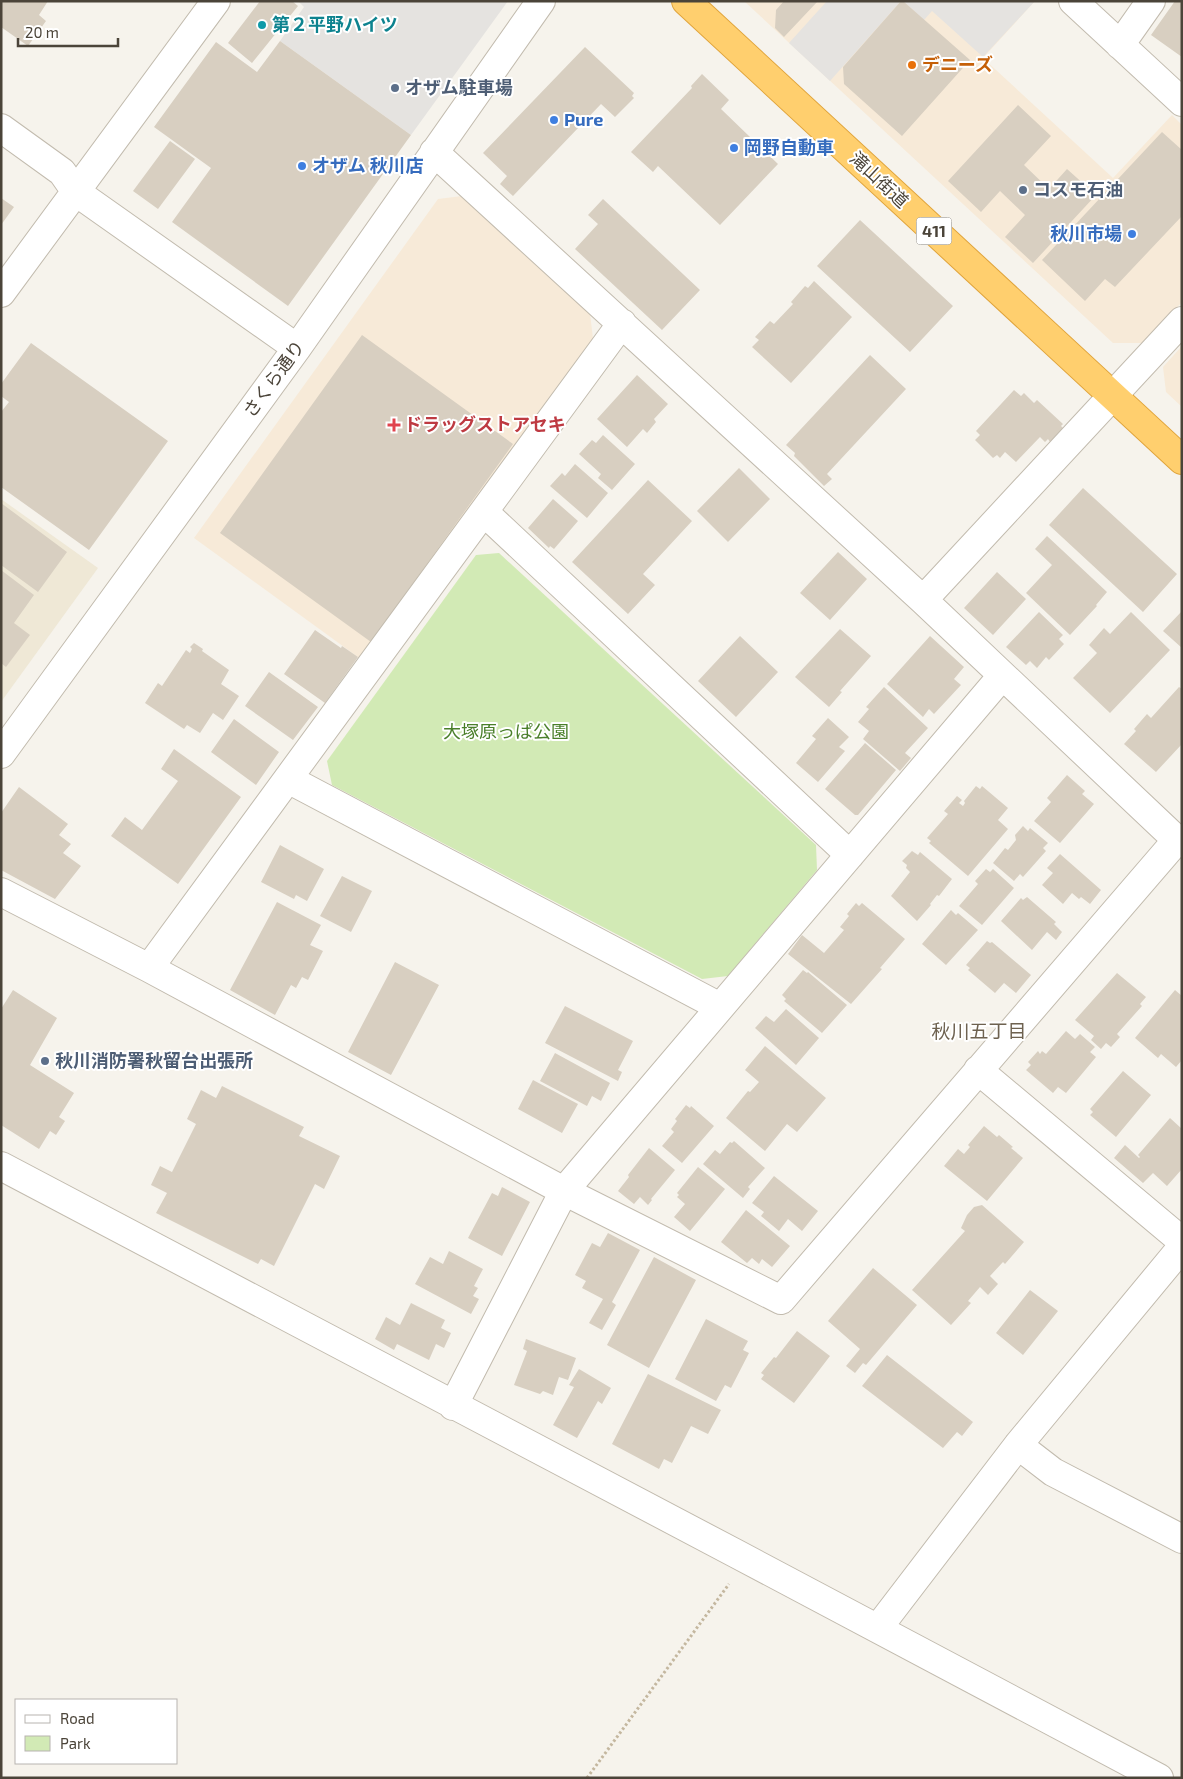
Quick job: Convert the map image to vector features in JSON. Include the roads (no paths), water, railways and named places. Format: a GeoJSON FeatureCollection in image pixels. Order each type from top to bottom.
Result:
{"type":"FeatureCollection","features":[{"type":"Feature","properties":{"kind":"highway","name":"滝山街道"},"geometry":{"type":"LineString","coordinates":[[686,1],[1182,460]]}},
{"type":"Feature","properties":{"kind":"street"},"geometry":{"type":"LineString","coordinates":[[5,282],[76,192],[216,1]]}},
{"type":"Feature","properties":{"kind":"street","name":"さくら通り"},"geometry":{"type":"LineString","coordinates":[[1,754],[297,348],[542,1]]}},
{"type":"Feature","properties":{"kind":"street"},"geometry":{"type":"LineString","coordinates":[[1073,1],[1182,102]]}},
{"type":"Feature","properties":{"kind":"street"},"geometry":{"type":"LineString","coordinates":[[1120,45],[1151,1]]}},
{"type":"Feature","properties":{"kind":"street"},"geometry":{"type":"LineString","coordinates":[[1,128],[62,172],[76,192],[297,348]]}},
{"type":"Feature","properties":{"kind":"street"},"geometry":{"type":"LineString","coordinates":[[1,892],[149,968],[564,1191],[781,1300],[1177,840],[923,600],[434,152]]}},
{"type":"Feature","properties":{"kind":"street"},"geometry":{"type":"LineString","coordinates":[[923,600],[1182,321]]}},
{"type":"Feature","properties":{"kind":"street"},"geometry":{"type":"LineString","coordinates":[[149,968],[622,323]]}},
{"type":"Feature","properties":{"kind":"street"},"geometry":{"type":"LineString","coordinates":[[484,512],[850,855]]}},
{"type":"Feature","properties":{"kind":"street"},"geometry":{"type":"LineString","coordinates":[[453,1406],[564,1191],[1002,676]]}},
{"type":"Feature","properties":{"kind":"street"},"geometry":{"type":"LineString","coordinates":[[288,779],[720,1008]]}},
{"type":"Feature","properties":{"kind":"street"},"geometry":{"type":"LineString","coordinates":[[978,1070],[1182,1241]]}},
{"type":"Feature","properties":{"kind":"street"},"geometry":{"type":"LineString","coordinates":[[1,1166],[1159,1778]]}},
{"type":"Feature","properties":{"kind":"street"},"geometry":{"type":"LineString","coordinates":[[878,1628],[1018,1445],[1182,1246]]}},
{"type":"Feature","properties":{"kind":"street"},"geometry":{"type":"LineString","coordinates":[[1018,1445],[1053,1472],[1182,1540]]}},
{"type":"Feature","properties":{"kind":"place","name":"第２平野ハイツ"},"geometry":{"type":"Point","coordinates":[262,25]}},
{"type":"Feature","properties":{"kind":"place","name":"デニーズ"},"geometry":{"type":"Point","coordinates":[912,65]}},
{"type":"Feature","properties":{"kind":"place","name":"オザム駐車場"},"geometry":{"type":"Point","coordinates":[395,88]}},
{"type":"Feature","properties":{"kind":"place","name":"Pure"},"geometry":{"type":"Point","coordinates":[554,120]}},
{"type":"Feature","properties":{"kind":"place","name":"岡野自動車"},"geometry":{"type":"Point","coordinates":[734,148]}},
{"type":"Feature","properties":{"kind":"place","name":"オザム 秋川店"},"geometry":{"type":"Point","coordinates":[302,166]}},
{"type":"Feature","properties":{"kind":"place","name":"コスモ石油"},"geometry":{"type":"Point","coordinates":[1023,190]}},
{"type":"Feature","properties":{"kind":"place","name":"秋川市場"},"geometry":{"type":"Point","coordinates":[1132,234]}},
{"type":"Feature","properties":{"kind":"place","name":"ドラッグストアセキ"},"geometry":{"type":"Point","coordinates":[394,425]}},
{"type":"Feature","properties":{"kind":"place","name":"秋川消防署秋留台出張所"},"geometry":{"type":"Point","coordinates":[45,1061]}},
{"type":"Feature","properties":{"kind":"district","name":"秋川五丁目"},"geometry":{"type":"Point","coordinates":[979,1031]}},
{"type":"Feature","properties":{"kind":"park label","name":"大塚原っぱ公園"},"geometry":{"type":"Point","coordinates":[506,732]}}]}
